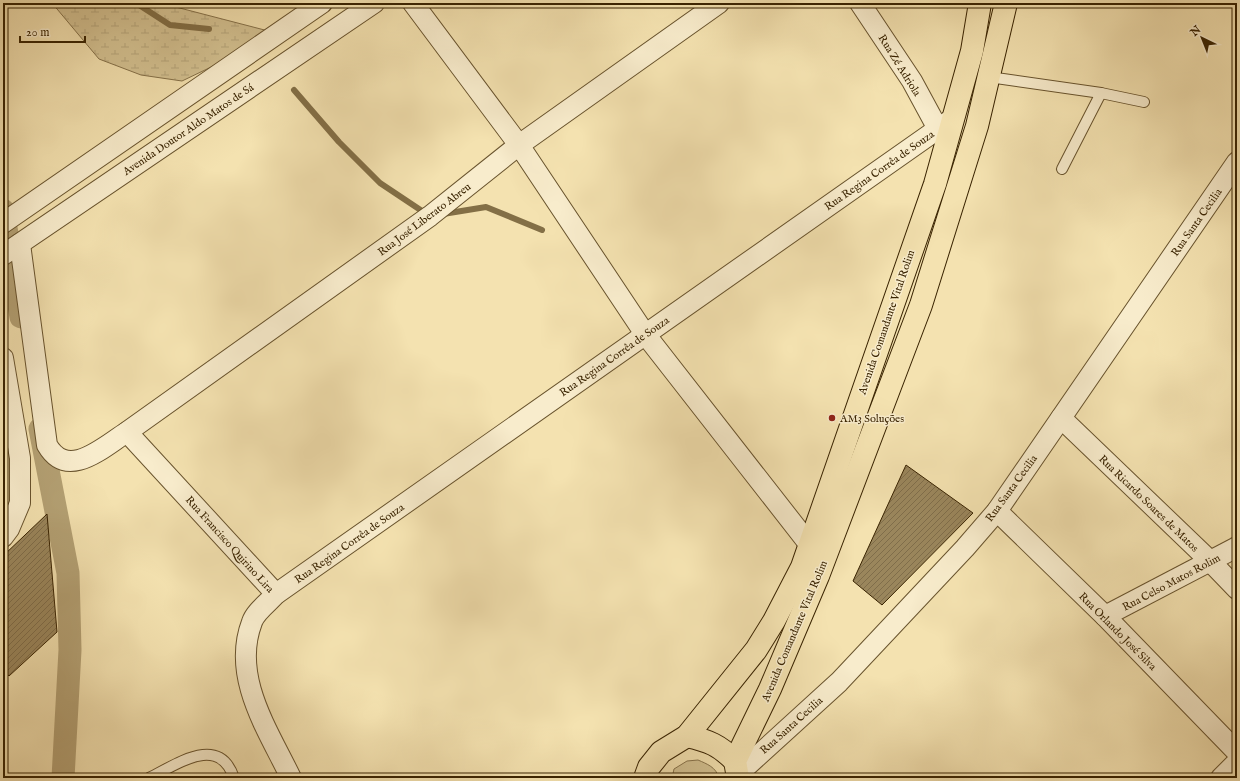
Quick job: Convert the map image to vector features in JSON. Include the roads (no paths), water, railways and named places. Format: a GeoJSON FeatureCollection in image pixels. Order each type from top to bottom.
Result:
{"type":"FeatureCollection","features":[{"type":"Feature","properties":{"kind":"main road","name":"Avenida Comandante Vital Rolim"},"geometry":{"type":"LineString","coordinates":[[645,778],[650,767],[661,752],[687,736],[756,650],[774,621],[802,567],[935,184],[945,124],[972,51],[980,3]]}},
{"type":"Feature","properties":{"kind":"main road","name":"Avenida Comandante Vital Rolim"},"geometry":{"type":"LineString","coordinates":[[737,771],[818,576],[921,305],[977,126],[990,77],[1006,3]]}},
{"type":"Feature","properties":{"kind":"main road"},"geometry":{"type":"LineString","coordinates":[[687,736],[709,741],[722,748],[737,771]]}},
{"type":"Feature","properties":{"kind":"street"},"geometry":{"type":"LineString","coordinates":[[8,220],[322,3]]}},
{"type":"Feature","properties":{"kind":"street","name":"Avenida Doutor Aldo Matos de Sá"},"geometry":{"type":"LineString","coordinates":[[12,249],[374,3]]}},
{"type":"Feature","properties":{"kind":"street"},"geometry":{"type":"LineString","coordinates":[[413,3],[519,145],[645,334],[809,544]]}},
{"type":"Feature","properties":{"kind":"street","name":"Rua José Liberato Abreu"},"geometry":{"type":"LineString","coordinates":[[12,249],[47,445],[52,453],[61,460],[72,462],[83,459],[127,432],[430,216],[519,145],[719,3]]}},
{"type":"Feature","properties":{"kind":"street","name":"Rua Zé Adriola"},"geometry":{"type":"LineString","coordinates":[[860,3],[912,81],[945,124]]}},
{"type":"Feature","properties":{"kind":"street","name":"Rua Regina Corrêa de Souza"},"geometry":{"type":"LineString","coordinates":[[276,594],[945,124]]}},
{"type":"Feature","properties":{"kind":"street","name":"Rua Santa Cecilia"},"geometry":{"type":"LineString","coordinates":[[737,771],[839,682],[965,548],[997,511],[1237,162]]}},
{"type":"Feature","properties":{"kind":"street"},"geometry":{"type":"LineString","coordinates":[[3,358],[20,458],[20,503],[9,529],[3,537]]}},
{"type":"Feature","properties":{"kind":"street","name":"Rua Ricardo Soares de Matos"},"geometry":{"type":"LineString","coordinates":[[1061,418],[1210,561],[1237,589]]}},
{"type":"Feature","properties":{"kind":"street","name":"Rua Francisco Quirino Lira"},"geometry":{"type":"LineString","coordinates":[[127,432],[276,594],[252,621],[244,654],[250,693],[291,778]]}},
{"type":"Feature","properties":{"kind":"street","name":"Rua Orlando José Silva"},"geometry":{"type":"LineString","coordinates":[[997,511],[1105,616],[1237,752]]}},
{"type":"Feature","properties":{"kind":"street","name":"Rua Celso Matos Rolim"},"geometry":{"type":"LineString","coordinates":[[1105,616],[1237,547]]}},
{"type":"Feature","properties":{"kind":"street"},"geometry":{"type":"LineString","coordinates":[[1221,778],[1237,762]]}},
{"type":"Feature","properties":{"kind":"lane"},"geometry":{"type":"LineString","coordinates":[[990,77],[1101,93],[1144,102]]}},
{"type":"Feature","properties":{"kind":"lane"},"geometry":{"type":"LineString","coordinates":[[1062,169],[1101,93]]}},
{"type":"Feature","properties":{"kind":"lane"},"geometry":{"type":"LineString","coordinates":[[149,778],[198,754],[214,754],[224,761],[234,778]]}},
{"type":"Feature","properties":{"kind":"waterway"},"geometry":{"type":"LineString","coordinates":[[136,3],[170,25],[209,29]]}},
{"type":"Feature","properties":{"kind":"waterway"},"geometry":{"type":"LineString","coordinates":[[294,90],[339,142],[380,183],[428,215]]}},
{"type":"Feature","properties":{"kind":"waterway"},"geometry":{"type":"LineString","coordinates":[[443,214],[486,207],[542,230]]}},
{"type":"Feature","properties":{"kind":"waterway"},"geometry":{"type":"LineString","coordinates":[[3,210],[21,317]]}},
{"type":"Feature","properties":{"kind":"waterway"},"geometry":{"type":"LineString","coordinates":[[40,429],[68,573],[70,650],[63,778]]}},
{"type":"Feature","properties":{"kind":"place","name":"AM3 Soluções"},"geometry":{"type":"Point","coordinates":[832,418]}}]}
